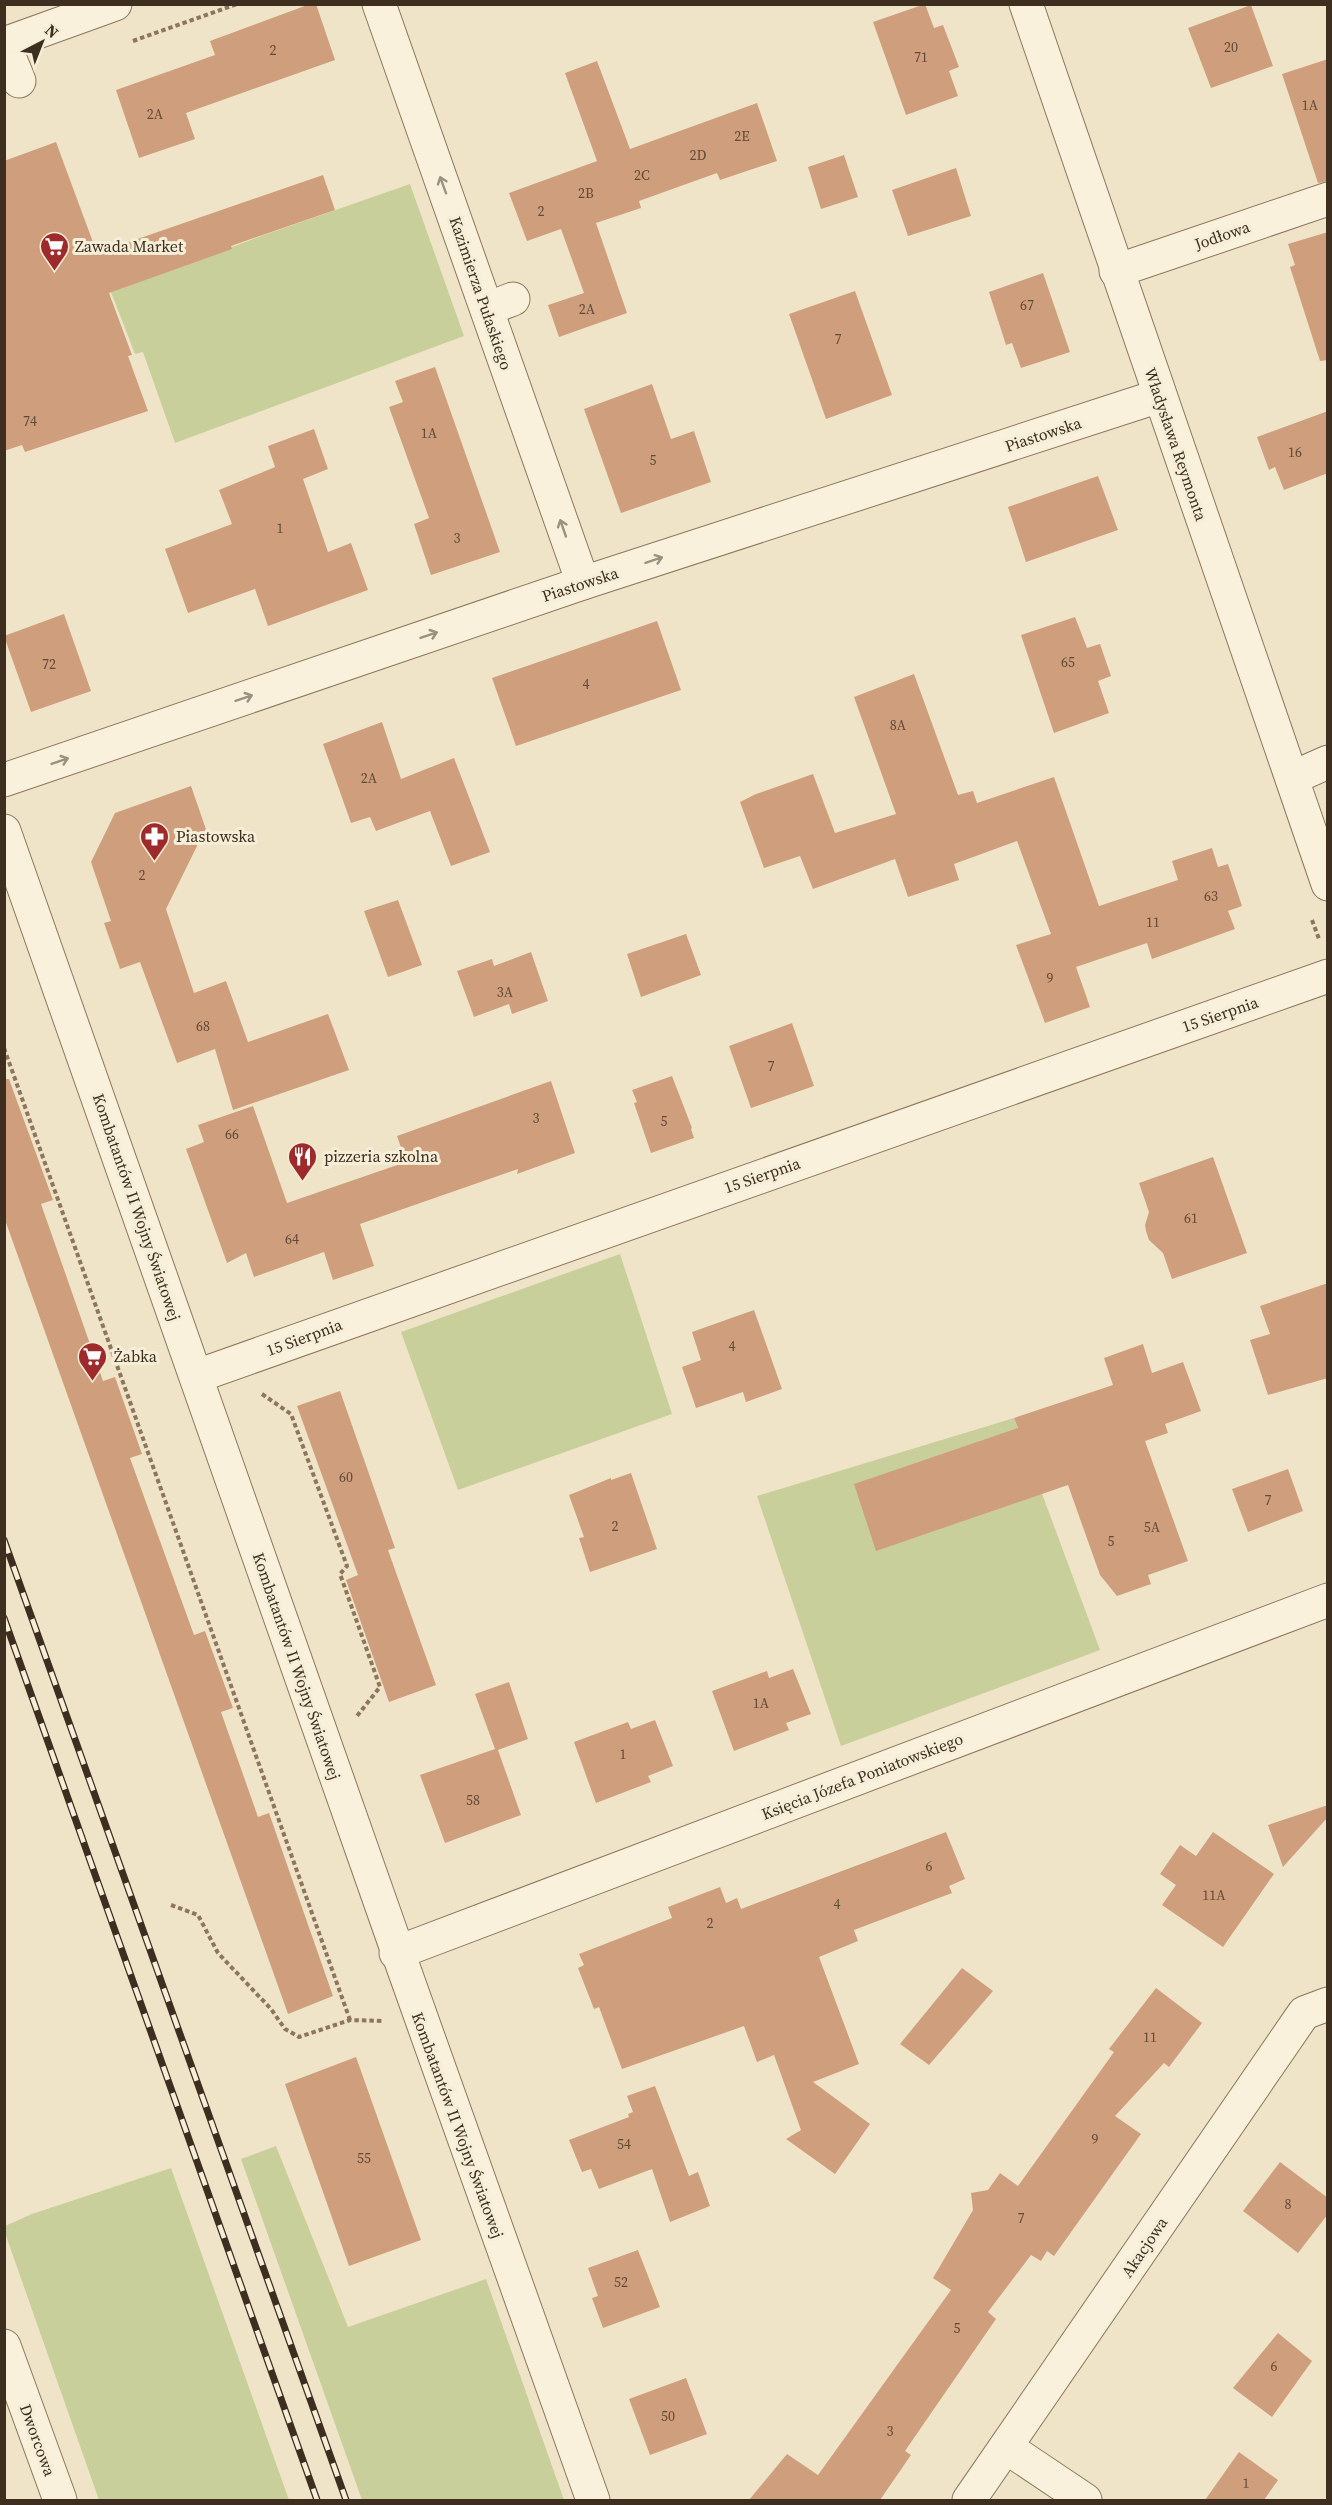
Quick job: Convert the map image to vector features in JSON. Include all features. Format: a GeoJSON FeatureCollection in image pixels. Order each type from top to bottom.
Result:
{"type":"FeatureCollection","features":[{"type":"Feature","properties":{"kind":"street"},"geometry":{"type":"LineString","coordinates":[[19,81],[4,44],[115,4]]}},
{"type":"Feature","properties":{"kind":"street","name":"Kazimierza Pułaskiego"},"geometry":{"type":"LineString","coordinates":[[379,4],[500,304],[583,583]]}},
{"type":"Feature","properties":{"kind":"street","name":"Władysława Reymonta"},"geometry":{"type":"LineString","coordinates":[[1026,4],[1328,884]]}},
{"type":"Feature","properties":{"kind":"street","name":"Jodłowa"},"geometry":{"type":"LineString","coordinates":[[1116,271],[1328,199]]}},
{"type":"Feature","properties":{"kind":"street","name":"Piastowska"},"geometry":{"type":"LineString","coordinates":[[4,780],[583,583],[1159,396]]}},
{"type":"Feature","properties":{"kind":"street"},"geometry":{"type":"LineString","coordinates":[[1292,778],[1328,762]]}},
{"type":"Feature","properties":{"kind":"street","name":"Kombatantów II Wojny Światowej"},"geometry":{"type":"LineString","coordinates":[[4,831],[197,1376],[396,1953],[593,2500]]}},
{"type":"Feature","properties":{"kind":"street","name":"15 Sierpnia"},"geometry":{"type":"LineString","coordinates":[[197,1376],[1328,976]]}},
{"type":"Feature","properties":{"kind":"street","name":"Księcia Józefa Poniatowskiego"},"geometry":{"type":"LineString","coordinates":[[396,1953],[1328,1600]]}},
{"type":"Feature","properties":{"kind":"street","name":"Akacjowa"},"geometry":{"type":"LineString","coordinates":[[969,2500],[1304,2013],[1328,2004]]}},
{"type":"Feature","properties":{"kind":"street","name":"Dworcowa"},"geometry":{"type":"LineString","coordinates":[[4,2346],[60,2500]]}},
{"type":"Feature","properties":{"kind":"street"},"geometry":{"type":"LineString","coordinates":[[1006,2447],[1085,2500]]}},
{"type":"Feature","properties":{"kind":"path"},"geometry":{"type":"LineString","coordinates":[[4,1048],[350,2020]]}},
{"type":"Feature","properties":{"kind":"path"},"geometry":{"type":"LineString","coordinates":[[171,1905],[198,1916],[218,1953],[271,2009],[285,2030],[299,2037],[350,2020],[421,2022]]}},
{"type":"Feature","properties":{"kind":"green space"},"geometry":{"type":"Polygon","coordinates":[[[410,184],[464,336],[175,443],[143,352],[135,354],[111,292],[410,184]]]}},
{"type":"Feature","properties":{"kind":"green space"},"geometry":{"type":"Polygon","coordinates":[[[620,1254],[672,1414],[458,1490],[401,1332],[620,1254]]]}},
{"type":"Feature","properties":{"kind":"green space"},"geometry":{"type":"Polygon","coordinates":[[[1014,1418],[1100,1650],[841,1746],[757,1496],[1014,1418]]]}},
{"type":"Feature","properties":{"kind":"green space"},"geometry":{"type":"Polygon","coordinates":[[[276,2146],[348,2327],[486,2279],[564,2500],[362,2500],[241,2159],[276,2146]]]}},
{"type":"Feature","properties":{"kind":"green space"},"geometry":{"type":"Polygon","coordinates":[[[171,2168],[289,2500],[99,2500],[5,2233],[5,2226],[32,2214],[171,2168]]]}},
{"type":"Feature","properties":{"kind":"building"},"geometry":{"type":"Polygon","coordinates":[[[310,4],[316,4],[335,60],[186,113],[195,139],[139,158],[116,90],[215,55],[210,41],[310,4]]]}},
{"type":"Feature","properties":{"kind":"building"},"geometry":{"type":"Polygon","coordinates":[[[925,4],[934,28],[943,25],[959,67],[949,71],[958,96],[906,115],[873,22],[925,4]]]}},
{"type":"Feature","properties":{"kind":"building"},"geometry":{"type":"Polygon","coordinates":[[[1251,5],[1273,66],[1211,88],[1188,28],[1251,5]]]}},
{"type":"Feature","properties":{"kind":"building"},"geometry":{"type":"Polygon","coordinates":[[[1328,59],[1328,181],[1318,183],[1282,74],[1328,59]]]}},
{"type":"Feature","properties":{"kind":"building"},"geometry":{"type":"Polygon","coordinates":[[[597,61],[630,149],[757,103],[777,161],[720,180],[717,173],[639,201],[641,208],[596,223],[627,313],[559,337],[548,305],[584,293],[561,229],[527,241],[509,193],[597,161],[565,73],[597,61]]]}},
{"type":"Feature","properties":{"kind":"building"},"geometry":{"type":"Polygon","coordinates":[[[56,142],[97,253],[323,175],[335,210],[231,246],[232,249],[109,293],[132,355],[128,356],[148,411],[25,452],[22,445],[4,451],[4,161],[56,142]]]}},
{"type":"Feature","properties":{"kind":"building"},"geometry":{"type":"Polygon","coordinates":[[[844,155],[858,197],[821,209],[808,167],[844,155]]]}},
{"type":"Feature","properties":{"kind":"building"},"geometry":{"type":"Polygon","coordinates":[[[956,168],[971,216],[908,236],[892,190],[956,168]]]}},
{"type":"Feature","properties":{"kind":"building"},"geometry":{"type":"Polygon","coordinates":[[[1328,232],[1328,360],[1320,361],[1290,267],[1295,265],[1288,244],[1328,232]]]}},
{"type":"Feature","properties":{"kind":"building"},"geometry":{"type":"Polygon","coordinates":[[[1043,273],[1070,352],[1021,368],[1012,343],[1006,345],[989,292],[1043,273]]]}},
{"type":"Feature","properties":{"kind":"building"},"geometry":{"type":"Polygon","coordinates":[[[855,291],[892,395],[826,419],[789,314],[855,291]]]}},
{"type":"Feature","properties":{"kind":"building"},"geometry":{"type":"Polygon","coordinates":[[[435,367],[500,552],[431,575],[414,524],[429,518],[389,407],[403,402],[395,381],[435,367]]]}},
{"type":"Feature","properties":{"kind":"building"},"geometry":{"type":"Polygon","coordinates":[[[652,384],[671,439],[694,431],[711,482],[621,513],[584,409],[652,384]]]}},
{"type":"Feature","properties":{"kind":"building"},"geometry":{"type":"Polygon","coordinates":[[[1328,411],[1328,473],[1284,490],[1275,467],[1269,470],[1257,437],[1328,411]]]}},
{"type":"Feature","properties":{"kind":"building"},"geometry":{"type":"Polygon","coordinates":[[[314,429],[328,469],[303,479],[328,552],[351,543],[368,590],[268,626],[255,589],[188,613],[165,549],[232,524],[219,490],[275,467],[268,446],[314,429]]]}},
{"type":"Feature","properties":{"kind":"building"},"geometry":{"type":"Polygon","coordinates":[[[1098,476],[1118,530],[1026,562],[1008,507],[1098,476]]]}},
{"type":"Feature","properties":{"kind":"building"},"geometry":{"type":"Polygon","coordinates":[[[64,614],[91,691],[31,712],[4,636],[64,614]]]}},
{"type":"Feature","properties":{"kind":"building"},"geometry":{"type":"Polygon","coordinates":[[[1075,617],[1087,648],[1100,644],[1111,676],[1098,681],[1109,713],[1054,733],[1021,635],[1075,617]]]}},
{"type":"Feature","properties":{"kind":"building"},"geometry":{"type":"Polygon","coordinates":[[[657,621],[681,690],[516,746],[492,678],[657,621]]]}},
{"type":"Feature","properties":{"kind":"building"},"geometry":{"type":"Polygon","coordinates":[[[914,674],[958,795],[973,791],[977,803],[1054,777],[1099,906],[1178,880],[1172,861],[1212,848],[1218,867],[1228,864],[1242,906],[1228,911],[1235,929],[1152,959],[1147,943],[1076,967],[1090,1007],[1045,1023],[1016,945],[1051,934],[1017,841],[954,864],[959,880],[908,897],[895,859],[813,889],[800,856],[764,868],[740,802],[756,794],[813,774],[835,833],[896,814],[854,697],[914,674]]]}},
{"type":"Feature","properties":{"kind":"building"},"geometry":{"type":"Polygon","coordinates":[[[382,722],[401,779],[454,758],[490,852],[451,866],[430,811],[376,831],[370,817],[351,823],[323,744],[382,722]]]}},
{"type":"Feature","properties":{"kind":"building"},"geometry":{"type":"Polygon","coordinates":[[[191,786],[209,838],[199,842],[166,909],[194,993],[226,981],[248,1042],[328,1014],[349,1070],[233,1110],[215,1049],[177,1063],[140,962],[120,969],[104,923],[111,921],[91,862],[115,813],[191,786]]]}},
{"type":"Feature","properties":{"kind":"building"},"geometry":{"type":"Polygon","coordinates":[[[398,900],[422,965],[388,977],[364,911],[398,900]]]}},
{"type":"Feature","properties":{"kind":"building"},"geometry":{"type":"Polygon","coordinates":[[[686,934],[701,975],[641,997],[627,954],[686,934]]]}},
{"type":"Feature","properties":{"kind":"building"},"geometry":{"type":"Polygon","coordinates":[[[531,952],[548,1001],[512,1014],[509,1004],[474,1017],[457,971],[492,959],[494,966],[531,952]]]}},
{"type":"Feature","properties":{"kind":"building"},"geometry":{"type":"Polygon","coordinates":[[[792,1023],[814,1086],[751,1108],[729,1046],[792,1023]]]}},
{"type":"Feature","properties":{"kind":"building"},"geometry":{"type":"Polygon","coordinates":[[[672,1076],[694,1138],[651,1153],[634,1103],[637,1102],[632,1090],[672,1076]]]}},
{"type":"Feature","properties":{"kind":"building"},"geometry":{"type":"Polygon","coordinates":[[[4,1079],[9,1079],[53,1200],[41,1204],[103,1381],[115,1377],[142,1454],[130,1458],[194,1635],[205,1631],[233,1708],[221,1712],[258,1817],[269,1813],[333,1996],[288,2014],[4,1217],[4,1079]]]}},
{"type":"Feature","properties":{"kind":"building"},"geometry":{"type":"Polygon","coordinates":[[[551,1081],[575,1153],[517,1174],[518,1169],[360,1224],[374,1266],[333,1280],[324,1252],[254,1277],[246,1253],[227,1263],[186,1149],[204,1142],[198,1125],[253,1106],[287,1203],[406,1162],[397,1136],[551,1081]]]}},
{"type":"Feature","properties":{"kind":"building"},"geometry":{"type":"Polygon","coordinates":[[[1213,1157],[1247,1253],[1172,1279],[1163,1253],[1149,1240],[1145,1225],[1149,1212],[1139,1183],[1213,1157]]]}},
{"type":"Feature","properties":{"kind":"building"},"geometry":{"type":"Polygon","coordinates":[[[1328,1283],[1328,1378],[1268,1395],[1250,1340],[1270,1334],[1260,1306],[1328,1283]]]}},
{"type":"Feature","properties":{"kind":"building"},"geometry":{"type":"Polygon","coordinates":[[[754,1310],[782,1389],[746,1402],[743,1392],[696,1408],[682,1367],[701,1360],[692,1332],[754,1310]]]}},
{"type":"Feature","properties":{"kind":"building"},"geometry":{"type":"Polygon","coordinates":[[[1143,1344],[1152,1373],[1183,1362],[1201,1411],[1165,1424],[1168,1433],[1145,1441],[1188,1561],[1148,1575],[1151,1584],[1117,1596],[1100,1575],[1068,1485],[876,1551],[854,1484],[1018,1428],[1014,1418],[1113,1385],[1104,1358],[1143,1344]]]}},
{"type":"Feature","properties":{"kind":"building"},"geometry":{"type":"Polygon","coordinates":[[[340,1391],[395,1548],[388,1550],[436,1685],[389,1702],[346,1580],[358,1575],[297,1406],[340,1391]]]}},
{"type":"Feature","properties":{"kind":"building"},"geometry":{"type":"Polygon","coordinates":[[[1288,1469],[1303,1511],[1248,1532],[1232,1489],[1288,1469]]]}},
{"type":"Feature","properties":{"kind":"building"},"geometry":{"type":"Polygon","coordinates":[[[631,1473],[657,1549],[590,1572],[579,1538],[584,1537],[569,1495],[611,1478],[611,1480],[631,1473]]]}},
{"type":"Feature","properties":{"kind":"building"},"geometry":{"type":"Polygon","coordinates":[[[793,1669],[811,1714],[786,1723],[789,1730],[734,1751],[712,1691],[767,1671],[769,1678],[793,1669]]]}},
{"type":"Feature","properties":{"kind":"building"},"geometry":{"type":"Polygon","coordinates":[[[509,1682],[528,1739],[498,1750],[521,1815],[445,1843],[420,1775],[495,1749],[475,1694],[509,1682]]]}},
{"type":"Feature","properties":{"kind":"building"},"geometry":{"type":"Polygon","coordinates":[[[655,1720],[673,1766],[648,1776],[651,1782],[596,1803],[574,1742],[628,1722],[631,1729],[655,1720]]]}},
{"type":"Feature","properties":{"kind":"building"},"geometry":{"type":"Polygon","coordinates":[[[1328,1805],[1328,1817],[1283,1867],[1268,1825],[1328,1805]]]}},
{"type":"Feature","properties":{"kind":"building"},"geometry":{"type":"Polygon","coordinates":[[[946,1832],[965,1879],[949,1886],[952,1893],[854,1930],[858,1941],[819,1957],[859,2064],[813,2082],[870,2124],[835,2174],[786,2139],[801,2130],[774,2055],[757,2062],[744,2026],[622,2069],[599,2007],[594,2009],[578,1968],[584,1965],[579,1954],[672,1918],[668,1907],[720,1887],[726,1903],[737,1898],[741,1909],[946,1832]]]}},
{"type":"Feature","properties":{"kind":"building"},"geometry":{"type":"Polygon","coordinates":[[[1213,1832],[1274,1874],[1223,1947],[1162,1905],[1176,1885],[1160,1874],[1180,1845],[1196,1856],[1213,1832]]]}},
{"type":"Feature","properties":{"kind":"building"},"geometry":{"type":"Polygon","coordinates":[[[962,1968],[993,1991],[929,2065],[900,2044],[962,1968]]]}},
{"type":"Feature","properties":{"kind":"building"},"geometry":{"type":"Polygon","coordinates":[[[1156,1988],[1202,2023],[1169,2067],[1164,2063],[1115,2116],[1141,2134],[1054,2256],[1047,2251],[1041,2261],[1031,2255],[988,2312],[996,2319],[905,2451],[911,2455],[880,2500],[749,2500],[787,2454],[818,2475],[951,2290],[933,2278],[973,2210],[971,2193],[988,2190],[1000,2173],[1018,2186],[1114,2052],[1109,2049],[1156,1988]]]}},
{"type":"Feature","properties":{"kind":"building"},"geometry":{"type":"Polygon","coordinates":[[[356,2057],[421,2240],[349,2266],[285,2084],[356,2057]]]}},
{"type":"Feature","properties":{"kind":"building"},"geometry":{"type":"Polygon","coordinates":[[[655,2086],[689,2176],[698,2172],[710,2206],[670,2222],[652,2169],[599,2189],[591,2169],[582,2172],[569,2140],[629,2117],[628,2114],[633,2112],[627,2096],[655,2086]]]}},
{"type":"Feature","properties":{"kind":"building"},"geometry":{"type":"Polygon","coordinates":[[[1280,2162],[1328,2198],[1328,2214],[1298,2253],[1243,2211],[1280,2162]]]}},
{"type":"Feature","properties":{"kind":"building"},"geometry":{"type":"Polygon","coordinates":[[[638,2250],[660,2307],[603,2328],[592,2298],[598,2296],[588,2268],[638,2250]]]}},
{"type":"Feature","properties":{"kind":"building"},"geometry":{"type":"Polygon","coordinates":[[[1278,2333],[1312,2361],[1272,2417],[1233,2388],[1278,2333]]]}},
{"type":"Feature","properties":{"kind":"building"},"geometry":{"type":"Polygon","coordinates":[[[686,2378],[707,2434],[650,2455],[629,2399],[686,2378]]]}},
{"type":"Feature","properties":{"kind":"building"},"geometry":{"type":"Polygon","coordinates":[[[1239,2452],[1278,2480],[1264,2500],[1205,2500],[1239,2452]]]}},
{"type":"Feature","properties":{"kind":"railway"},"geometry":{"type":"LineString","coordinates":[[4,1540],[346,2500]]}},
{"type":"Feature","properties":{"kind":"railway"},"geometry":{"type":"LineString","coordinates":[[4,1618],[317,2500]]}},
{"type":"Feature","properties":{"kind":"place","name":"Zawada Market"},"geometry":{"type":"Point","coordinates":[54,272]}},
{"type":"Feature","properties":{"kind":"place","name":"Piastowska"},"geometry":{"type":"Point","coordinates":[155,862]}},
{"type":"Feature","properties":{"kind":"place","name":"pizzeria szkolna"},"geometry":{"type":"Point","coordinates":[303,1182]}},
{"type":"Feature","properties":{"kind":"place","name":"Żabka"},"geometry":{"type":"Point","coordinates":[93,1382]}}]}
